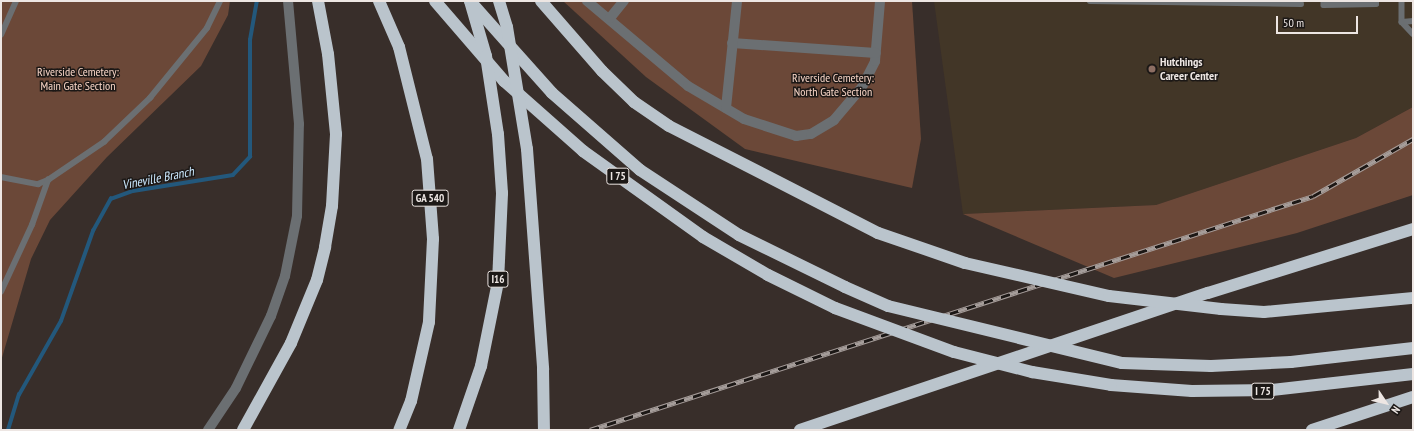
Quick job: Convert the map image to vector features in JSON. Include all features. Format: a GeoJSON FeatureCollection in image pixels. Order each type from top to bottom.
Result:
{"type":"FeatureCollection","features":[{"type":"Feature","properties":{"kind":"highway"},"geometry":{"type":"LineString","coordinates":[[243,430],[291,343],[316,280],[325,247],[332,206],[336,134],[328,54],[318,1]]}},
{"type":"Feature","properties":{"kind":"highway","name":"GA 540"},"geometry":{"type":"LineString","coordinates":[[379,1],[399,48],[428,159],[433,239],[429,322],[411,400],[399,430]]}},
{"type":"Feature","properties":{"kind":"highway","name":"I 75"},"geometry":{"type":"LineString","coordinates":[[435,1],[504,81],[583,151],[703,237],[768,275],[835,308],[960,354],[1032,372],[1111,385],[1192,391],[1272,390],[1413,374]]}},
{"type":"Feature","properties":{"kind":"highway","name":"I 75"},"geometry":{"type":"LineString","coordinates":[[470,1],[552,93],[640,170],[739,235],[888,306],[1122,363],[1211,366],[1291,362],[1413,348]]}},
{"type":"Feature","properties":{"kind":"highway","name":"I16"},"geometry":{"type":"LineString","coordinates":[[461,425],[482,359],[498,282],[502,223],[498,134],[486,56],[470,1]]}},
{"type":"Feature","properties":{"kind":"highway"},"geometry":{"type":"LineString","coordinates":[[499,1],[507,27],[527,149],[543,369],[544,430]]}},
{"type":"Feature","properties":{"kind":"highway"},"geometry":{"type":"LineString","coordinates":[[542,1],[602,71],[634,102],[669,126],[878,233],[965,263],[1109,296],[1221,309],[1264,312],[1413,298]]}},
{"type":"Feature","properties":{"kind":"highway"},"geometry":{"type":"LineString","coordinates":[[800,430],[1208,293],[1413,229]]}},
{"type":"Feature","properties":{"kind":"highway"},"geometry":{"type":"LineString","coordinates":[[1312,430],[1413,397]]}},
{"type":"Feature","properties":{"kind":"street"},"geometry":{"type":"LineString","coordinates":[[208,430],[236,388],[271,316],[285,276],[297,216],[299,124],[288,1]]}},
{"type":"Feature","properties":{"kind":"street"},"geometry":{"type":"LineString","coordinates":[[587,1],[610,18],[688,86],[726,108],[770,130],[796,136],[811,134],[847,107],[862,87],[876,53],[880,1]]}},
{"type":"Feature","properties":{"kind":"street"},"geometry":{"type":"LineString","coordinates":[[610,18],[624,1]]}},
{"type":"Feature","properties":{"kind":"street"},"geometry":{"type":"LineString","coordinates":[[726,108],[736,1]]}},
{"type":"Feature","properties":{"kind":"street"},"geometry":{"type":"LineString","coordinates":[[732,43],[876,53]]}},
{"type":"Feature","properties":{"kind":"lane"},"geometry":{"type":"LineString","coordinates":[[1,35],[16,1]]}},
{"type":"Feature","properties":{"kind":"lane"},"geometry":{"type":"LineString","coordinates":[[1,177],[38,184],[48,180],[104,142],[145,103],[207,28],[220,1]]}},
{"type":"Feature","properties":{"kind":"lane"},"geometry":{"type":"LineString","coordinates":[[1090,1],[1301,4]]}},
{"type":"Feature","properties":{"kind":"lane"},"geometry":{"type":"LineString","coordinates":[[1324,1],[1324,6],[1376,4],[1376,1]]}},
{"type":"Feature","properties":{"kind":"lane"},"geometry":{"type":"LineString","coordinates":[[1402,1],[1402,22],[1413,34]]}},
{"type":"Feature","properties":{"kind":"lane"},"geometry":{"type":"LineString","coordinates":[[1402,22],[1413,21]]}},
{"type":"Feature","properties":{"kind":"lane"},"geometry":{"type":"LineString","coordinates":[[1,292],[32,225],[48,180]]}},
{"type":"Feature","properties":{"kind":"shaded area"},"geometry":{"type":"Polygon","coordinates":[[[934,1],[1413,1],[1413,107],[1356,138],[1156,205],[963,214],[934,1]]]}},
{"type":"Feature","properties":{"kind":"green space","name":"Riverside Cemetery: Main Gate Section"},"geometry":{"type":"Polygon","coordinates":[[[1,1],[230,1],[228,15],[201,66],[107,157],[50,220],[31,259],[1,361],[1,1]]]}},
{"type":"Feature","properties":{"kind":"green space","name":"Riverside Cemetery: North Gate Section"},"geometry":{"type":"Polygon","coordinates":[[[563,1],[912,1],[921,139],[912,188],[745,149],[646,77],[563,1]]]}},
{"type":"Feature","properties":{"kind":"green space"},"geometry":{"type":"Polygon","coordinates":[[[1413,107],[1413,195],[1297,233],[1114,278],[963,214],[1156,205],[1356,138],[1413,107]]]}},
{"type":"Feature","properties":{"kind":"waterway","name":"Vineville Branch"},"geometry":{"type":"LineString","coordinates":[[8,430],[19,395],[61,321],[93,231],[111,199],[133,191],[233,175],[250,157],[250,40],[257,1]]}},
{"type":"Feature","properties":{"kind":"railway"},"geometry":{"type":"LineString","coordinates":[[590,430],[1313,196],[1413,139]]}},
{"type":"Feature","properties":{"kind":"place","name":"Hutchings Career Center"},"geometry":{"type":"Point","coordinates":[1152,69]}}]}
